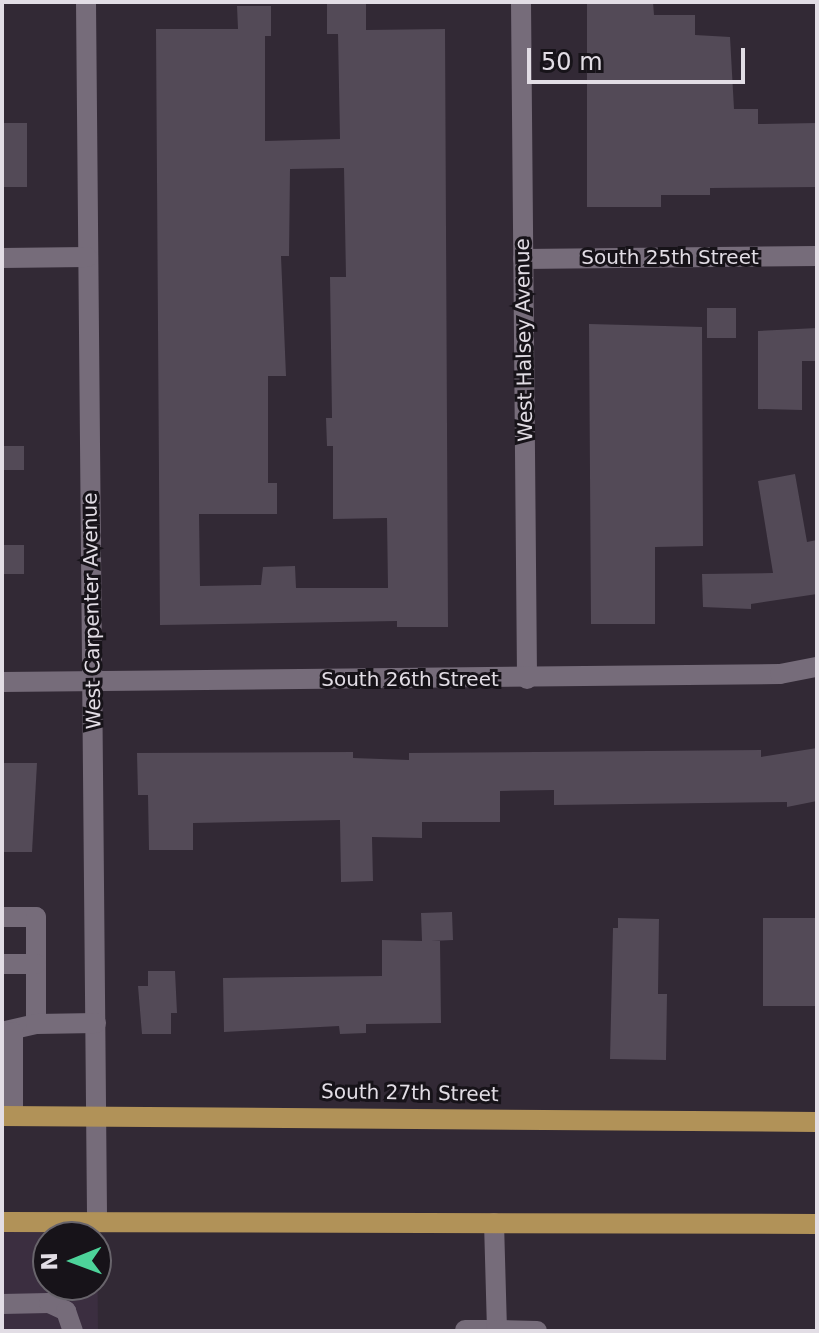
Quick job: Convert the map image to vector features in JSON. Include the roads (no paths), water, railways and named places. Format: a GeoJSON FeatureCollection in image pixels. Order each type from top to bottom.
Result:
{"type":"FeatureCollection","features":[{"type":"Feature","properties":{"kind":"main road","name":"South 27th Street"},"geometry":{"type":"LineString","coordinates":[[8,1116],[96,1114],[817,1122]]}},
{"type":"Feature","properties":{"kind":"main road"},"geometry":{"type":"LineString","coordinates":[[2,1222],[817,1224]]}},
{"type":"Feature","properties":{"kind":"street","name":"West Carpenter Avenue"},"geometry":{"type":"LineString","coordinates":[[86,2],[97,1220]]}},
{"type":"Feature","properties":{"kind":"street","name":"West Halsey Avenue"},"geometry":{"type":"LineString","coordinates":[[521,2],[527,679]]}},
{"type":"Feature","properties":{"kind":"street","name":"South 25th Street"},"geometry":{"type":"LineString","coordinates":[[523,259],[817,256]]}},
{"type":"Feature","properties":{"kind":"street"},"geometry":{"type":"LineString","coordinates":[[2,258],[87,257]]}},
{"type":"Feature","properties":{"kind":"street","name":"South 26th Street"},"geometry":{"type":"LineString","coordinates":[[2,682],[527,679],[780,674],[817,667]]}},
{"type":"Feature","properties":{"kind":"street"},"geometry":{"type":"LineString","coordinates":[[2,917],[36,917],[36,1024]]}},
{"type":"Feature","properties":{"kind":"street"},"geometry":{"type":"LineString","coordinates":[[2,964],[36,964]]}},
{"type":"Feature","properties":{"kind":"street"},"geometry":{"type":"LineString","coordinates":[[8,1116],[7,1032],[36,1024],[96,1023]]}},
{"type":"Feature","properties":{"kind":"street"},"geometry":{"type":"LineString","coordinates":[[494,1223],[497,1330]]}},
{"type":"Feature","properties":{"kind":"street"},"geometry":{"type":"LineString","coordinates":[[2,1304],[49,1303],[66,1311],[73,1331]]}},
{"type":"Feature","properties":{"kind":"street"},"geometry":{"type":"LineString","coordinates":[[465,1330],[537,1331]]}}]}
